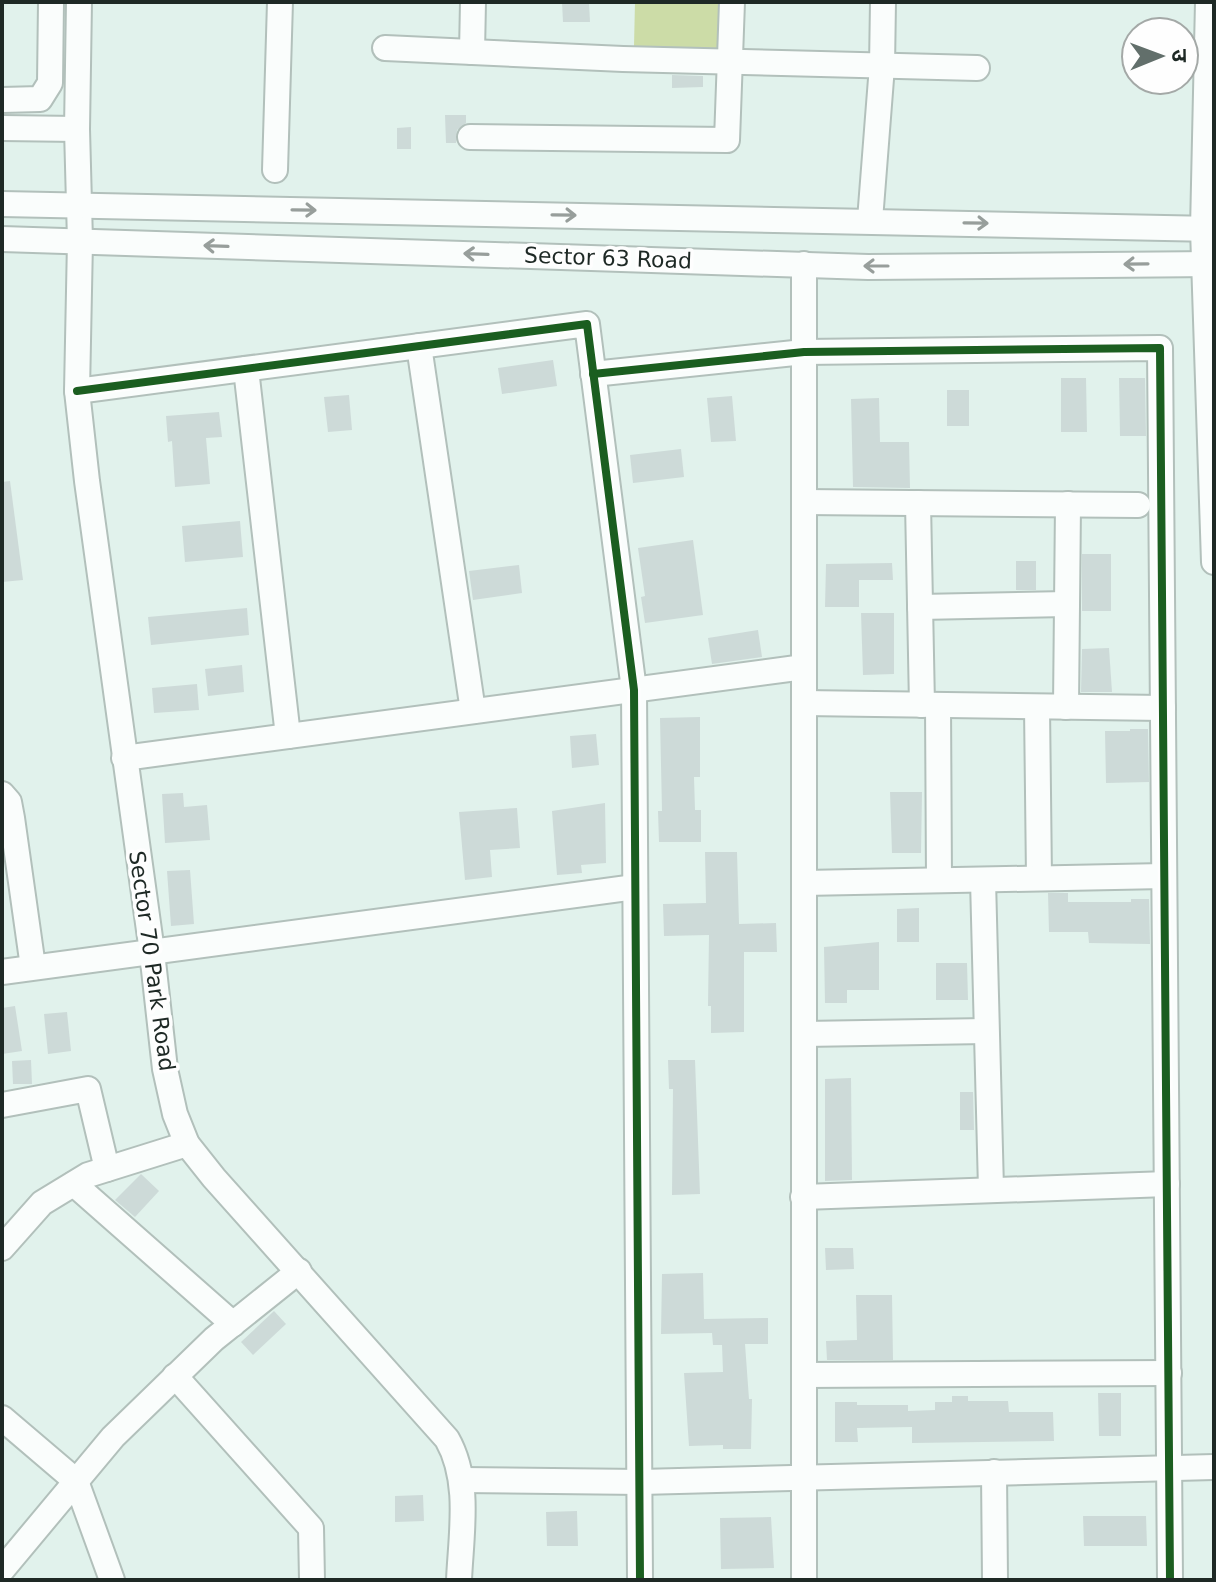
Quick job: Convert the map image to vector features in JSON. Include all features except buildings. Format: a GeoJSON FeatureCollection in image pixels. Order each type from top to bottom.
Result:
{"type":"FeatureCollection","features":[{"type":"Feature","properties":{"kind":"street"},"geometry":{"type":"LineString","coordinates":[[2,100],[40,99],[50,83],[51,2]]}},
{"type":"Feature","properties":{"kind":"street","name":"Sector 70 Park Road"},"geometry":{"type":"LineString","coordinates":[[79,2],[77,391],[165,1069],[175,1114],[187,1144],[214,1178],[447,1439],[457,1456],[462,1480],[459,1580]]}},
{"type":"Feature","properties":{"kind":"street"},"geometry":{"type":"LineString","coordinates":[[275,170],[280,2]]}},
{"type":"Feature","properties":{"kind":"street"},"geometry":{"type":"LineString","coordinates":[[472,52],[473,2]]}},
{"type":"Feature","properties":{"kind":"street"},"geometry":{"type":"LineString","coordinates":[[470,137],[727,140],[732,2]]}},
{"type":"Feature","properties":{"kind":"street"},"geometry":{"type":"LineString","coordinates":[[870,220],[882,66],[883,2]]}},
{"type":"Feature","properties":{"kind":"street"},"geometry":{"type":"LineString","coordinates":[[1208,2],[1208,229],[1214,562]]}},
{"type":"Feature","properties":{"kind":"street"},"geometry":{"type":"LineString","coordinates":[[385,48],[977,68]]}},
{"type":"Feature","properties":{"kind":"street"},"geometry":{"type":"LineString","coordinates":[[2,128],[77,129]]}},
{"type":"Feature","properties":{"kind":"street","name":"Sector 63 Road"},"geometry":{"type":"LineString","coordinates":[[2,204],[1208,229]]}},
{"type":"Feature","properties":{"kind":"street","name":"Sector 63 Road"},"geometry":{"type":"LineString","coordinates":[[2,239],[868,267],[1209,264]]}},
{"type":"Feature","properties":{"kind":"street"},"geometry":{"type":"LineString","coordinates":[[804,264],[804,1580]]}},
{"type":"Feature","properties":{"kind":"street"},"geometry":{"type":"LineString","coordinates":[[77,391],[587,324],[634,690],[640,1580]]}},
{"type":"Feature","properties":{"kind":"street"},"geometry":{"type":"LineString","coordinates":[[419,346],[473,711]]}},
{"type":"Feature","properties":{"kind":"street"},"geometry":{"type":"LineString","coordinates":[[593,374],[804,352],[1160,348],[1170,1580]]}},
{"type":"Feature","properties":{"kind":"street"},"geometry":{"type":"LineString","coordinates":[[246,369],[288,736]]}},
{"type":"Feature","properties":{"kind":"street"},"geometry":{"type":"LineString","coordinates":[[804,502],[1138,505]]}},
{"type":"Feature","properties":{"kind":"street"},"geometry":{"type":"LineString","coordinates":[[918,503],[920,607],[930,705],[939,880]]}},
{"type":"Feature","properties":{"kind":"street"},"geometry":{"type":"LineString","coordinates":[[1066,707],[1068,504]]}},
{"type":"Feature","properties":{"kind":"street"},"geometry":{"type":"LineString","coordinates":[[920,607],[1067,604]]}},
{"type":"Feature","properties":{"kind":"street"},"geometry":{"type":"LineString","coordinates":[[124,758],[804,667]]}},
{"type":"Feature","properties":{"kind":"street"},"geometry":{"type":"LineString","coordinates":[[804,703],[1163,708]]}},
{"type":"Feature","properties":{"kind":"street"},"geometry":{"type":"LineString","coordinates":[[1037,707],[1039,878]]}},
{"type":"Feature","properties":{"kind":"street"},"geometry":{"type":"LineString","coordinates":[[2,794],[9,802],[12,818],[33,967]]}},
{"type":"Feature","properties":{"kind":"street"},"geometry":{"type":"LineString","coordinates":[[804,883],[1164,876]]}},
{"type":"Feature","properties":{"kind":"street"},"geometry":{"type":"LineString","coordinates":[[983,880],[991,1189]]}},
{"type":"Feature","properties":{"kind":"street"},"geometry":{"type":"LineString","coordinates":[[2,972],[635,887]]}},
{"type":"Feature","properties":{"kind":"street"},"geometry":{"type":"LineString","coordinates":[[804,1034],[986,1031]]}},
{"type":"Feature","properties":{"kind":"street"},"geometry":{"type":"LineString","coordinates":[[2,1105],[88,1089],[107,1169]]}},
{"type":"Feature","properties":{"kind":"street"},"geometry":{"type":"LineString","coordinates":[[2,1248],[42,1203],[88,1175],[187,1144]]}},
{"type":"Feature","properties":{"kind":"street"},"geometry":{"type":"LineString","coordinates":[[74,1184],[233,1324]]}},
{"type":"Feature","properties":{"kind":"street"},"geometry":{"type":"LineString","coordinates":[[803,1197],[1167,1184]]}},
{"type":"Feature","properties":{"kind":"street"},"geometry":{"type":"LineString","coordinates":[[3,1567],[113,1437],[233,1324],[299,1271]]}},
{"type":"Feature","properties":{"kind":"street"},"geometry":{"type":"LineString","coordinates":[[804,1375],[1169,1373]]}},
{"type":"Feature","properties":{"kind":"street"},"geometry":{"type":"LineString","coordinates":[[175,1376],[311,1528],[312,1580]]}},
{"type":"Feature","properties":{"kind":"street"},"geometry":{"type":"LineString","coordinates":[[2,1418],[76,1481],[112,1580]]}},
{"type":"Feature","properties":{"kind":"street"},"geometry":{"type":"LineString","coordinates":[[462,1480],[641,1482],[1214,1467]]}},
{"type":"Feature","properties":{"kind":"street"},"geometry":{"type":"LineString","coordinates":[[994,1472],[995,1580]]}},
{"type":"Feature","properties":{"kind":"green space"},"geometry":{"type":"Polygon","coordinates":[[[635,2],[720,2],[719,49],[634,46],[635,2]]]}},
{"type":"Feature","properties":{"kind":"cycle path"},"geometry":{"type":"LineString","coordinates":[[77,391],[587,324],[634,690],[640,1580]]}},
{"type":"Feature","properties":{"kind":"cycle path"},"geometry":{"type":"LineString","coordinates":[[593,374],[804,352],[1160,348],[1170,1580]]}}]}
